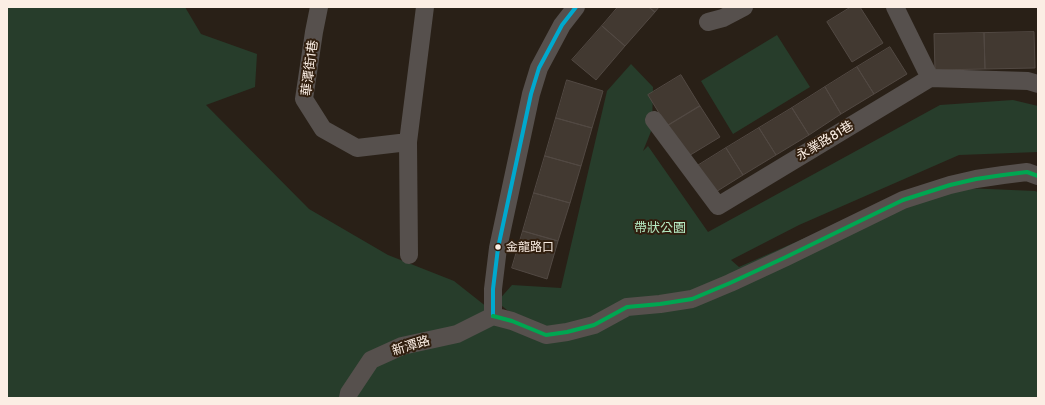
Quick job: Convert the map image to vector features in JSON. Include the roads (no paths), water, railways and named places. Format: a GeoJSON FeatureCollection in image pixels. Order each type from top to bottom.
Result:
{"type":"FeatureCollection","features":[{"type":"Feature","properties":{"kind":"street","name":"華潭街1巷"},"geometry":{"type":"LineString","coordinates":[[319,7],[304,99],[323,128],[357,148],[408,142]]}},
{"type":"Feature","properties":{"kind":"street"},"geometry":{"type":"LineString","coordinates":[[409,255],[408,142],[425,7]]}},
{"type":"Feature","properties":{"kind":"street"},"geometry":{"type":"LineString","coordinates":[[576,7],[562,25],[539,68],[531,94],[498,248],[493,289],[493,316],[512,321],[546,335],[567,332],[594,325],[627,307],[660,304],[698,296],[786,257],[903,200],[950,185],[1004,174],[1027,172],[1038,176]]}},
{"type":"Feature","properties":{"kind":"street"},"geometry":{"type":"LineString","coordinates":[[708,22],[723,18],[744,7]]}},
{"type":"Feature","properties":{"kind":"street"},"geometry":{"type":"LineString","coordinates":[[895,7],[930,78],[1028,81],[1038,84]]}},
{"type":"Feature","properties":{"kind":"street","name":"永業路81巷"},"geometry":{"type":"LineString","coordinates":[[654,120],[718,206],[930,78]]}},
{"type":"Feature","properties":{"kind":"street","name":"新潭路"},"geometry":{"type":"LineString","coordinates":[[348,398],[349,393],[371,360],[402,346],[457,334],[493,316]]}},
{"type":"Feature","properties":{"kind":"place","name":"金龍路口"},"geometry":{"type":"Point","coordinates":[498,247]}},
{"type":"Feature","properties":{"kind":"park label","name":"帶狀公園"},"geometry":{"type":"Point","coordinates":[660,228]}}]}
